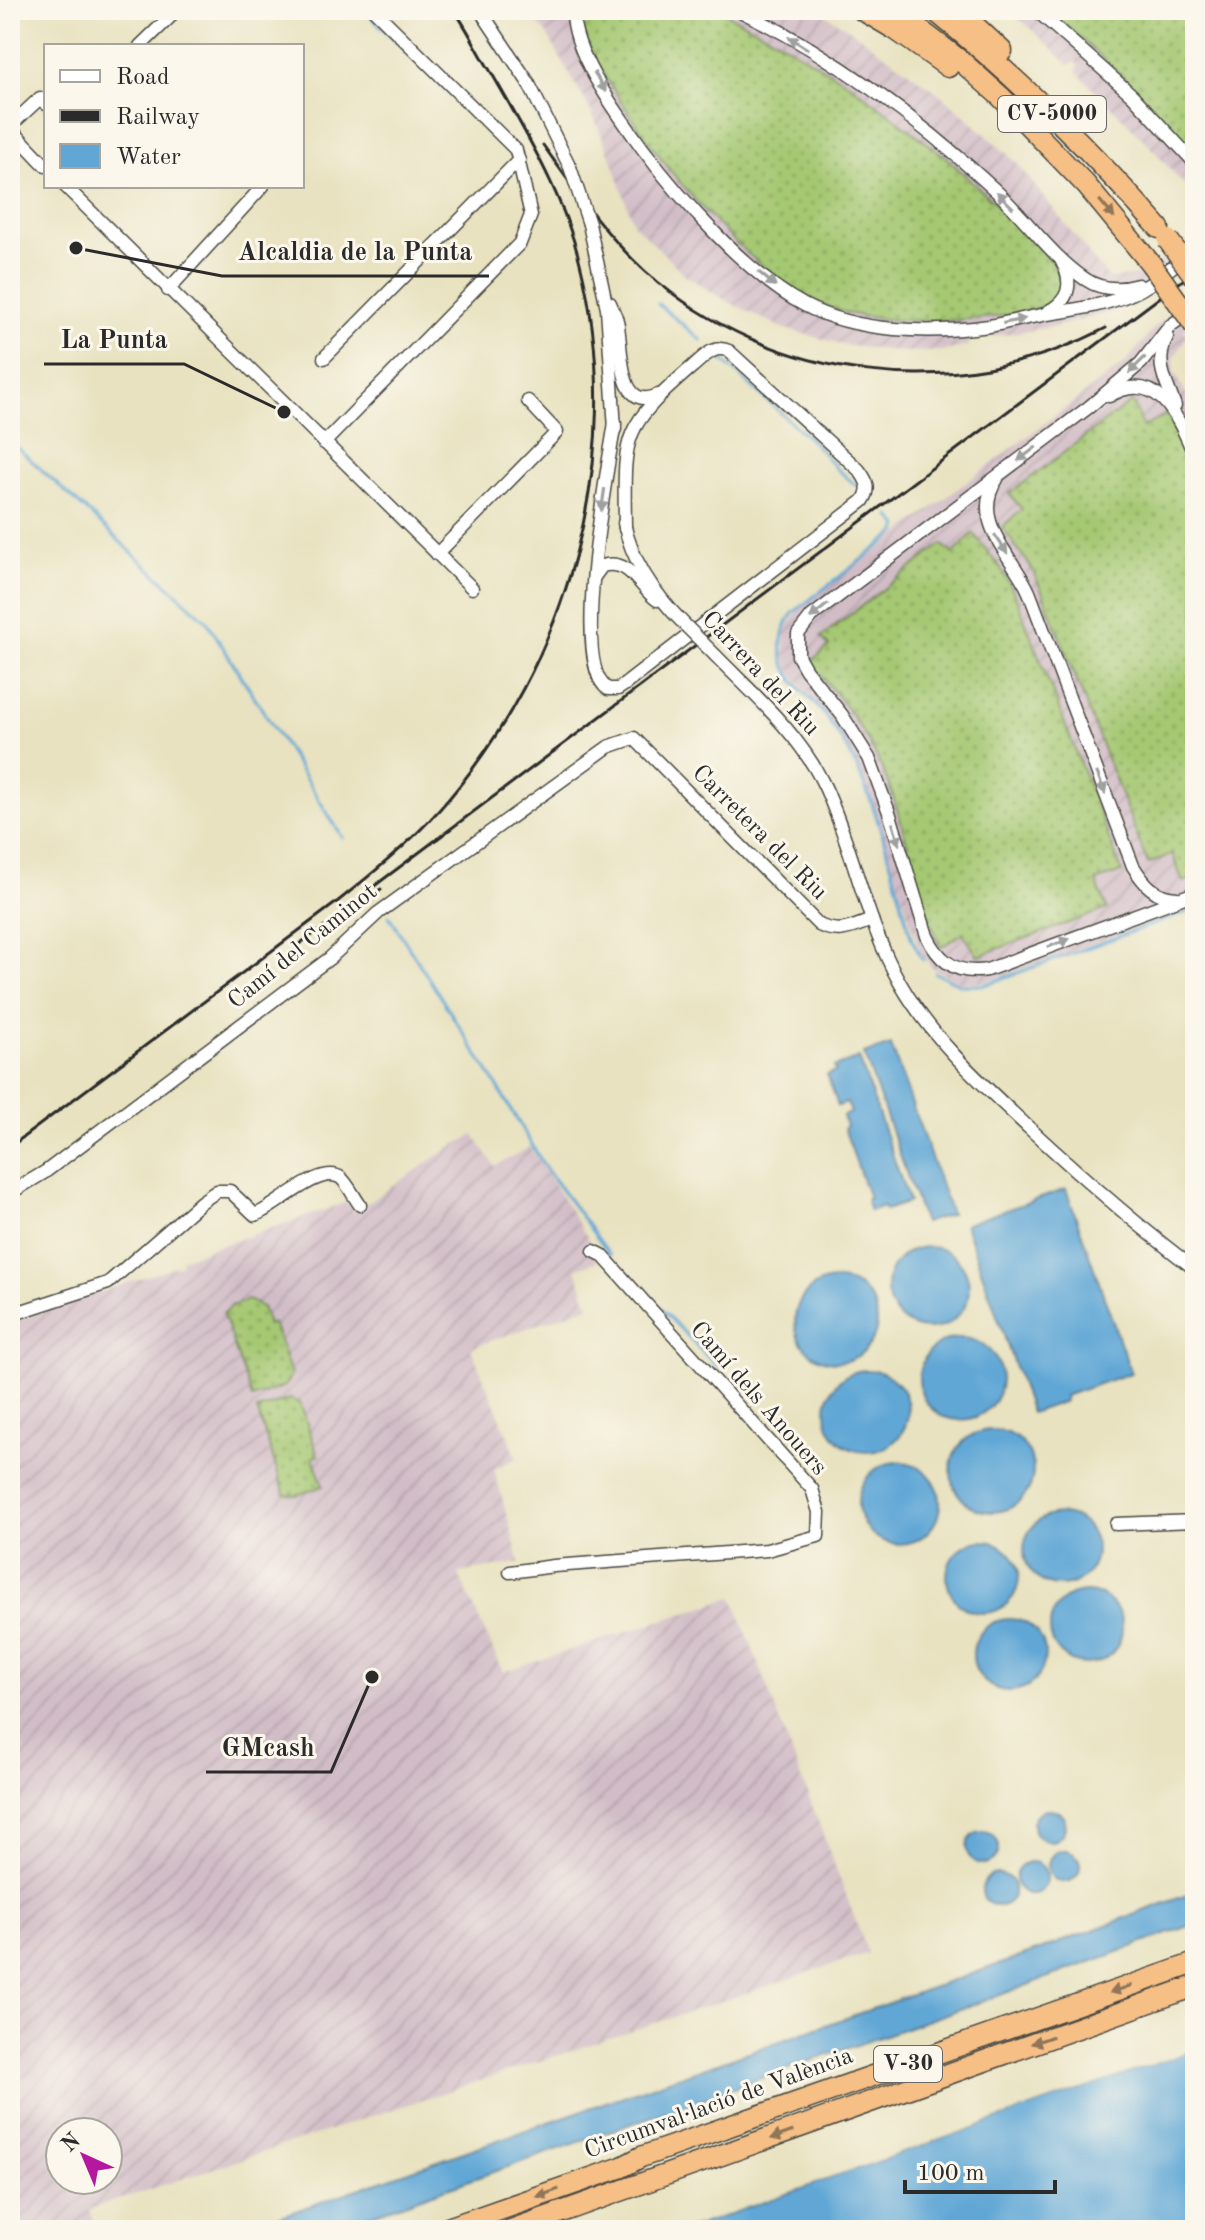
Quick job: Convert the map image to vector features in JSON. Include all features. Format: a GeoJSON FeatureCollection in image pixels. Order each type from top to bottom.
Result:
{"type":"FeatureCollection","features":[{"type":"Feature","properties":{"kind":"highway"},"geometry":{"type":"LineString","coordinates":[[862,10],[1014,112]]}},
{"type":"Feature","properties":{"kind":"highway","name":"CV-5000"},"geometry":{"type":"LineString","coordinates":[[894,10],[962,62],[1001,97],[1086,185],[1188,322]]}},
{"type":"Feature","properties":{"kind":"highway","name":"CV-5000"},"geometry":{"type":"LineString","coordinates":[[934,10],[975,43],[1073,133],[1164,234],[1195,277]]}},
{"type":"Feature","properties":{"kind":"highway"},"geometry":{"type":"LineString","coordinates":[[958,10],[1079,127],[1164,234]]}},
{"type":"Feature","properties":{"kind":"highway","name":"Circumval·lació de València"},"geometry":{"type":"LineString","coordinates":[[442,2230],[1195,1963]]}},
{"type":"Feature","properties":{"kind":"highway","name":"Circumval·lació de València"},"geometry":{"type":"LineString","coordinates":[[511,2230],[1195,1986]]}},
{"type":"Feature","properties":{"kind":"highway"},"geometry":{"type":"LineString","coordinates":[[622,2167],[644,2165],[780,2118],[957,2065],[987,2060]]}},
{"type":"Feature","properties":{"kind":"street"},"geometry":{"type":"LineString","coordinates":[[324,443],[520,243],[531,215],[516,150],[374,10]]}},
{"type":"Feature","properties":{"kind":"street","name":"Carrera del Riu"},"geometry":{"type":"LineString","coordinates":[[480,10],[528,82],[570,167],[589,224],[602,281],[610,339],[617,475],[625,529],[640,567],[668,608],[776,716],[810,762],[836,813],[872,920],[906,991],[936,1034],[972,1073],[1100,1193],[1195,1269]]}},
{"type":"Feature","properties":{"kind":"street"},"geometry":{"type":"LineString","coordinates":[[573,10],[575,35],[618,112],[653,162],[691,207],[772,284],[803,304],[838,320],[880,327],[974,327],[1062,313],[1127,296],[1152,272]]}},
{"type":"Feature","properties":{"kind":"street"},"geometry":{"type":"LineString","coordinates":[[738,10],[780,32],[871,89],[911,119],[996,190],[1084,278],[1108,288],[1127,288],[1195,248]]}},
{"type":"Feature","properties":{"kind":"street"},"geometry":{"type":"LineString","coordinates":[[1036,10],[1132,95],[1195,163]]}},
{"type":"Feature","properties":{"kind":"street"},"geometry":{"type":"LineString","coordinates":[[142,44],[170,17]]}},
{"type":"Feature","properties":{"kind":"street"},"geometry":{"type":"LineString","coordinates":[[44,102],[40,98],[10,127],[44,164]]}},
{"type":"Feature","properties":{"kind":"street"},"geometry":{"type":"LineString","coordinates":[[324,358],[519,160]]}},
{"type":"Feature","properties":{"kind":"street"},"geometry":{"type":"LineString","coordinates":[[67,188],[472,588]]}},
{"type":"Feature","properties":{"kind":"street"},"geometry":{"type":"LineString","coordinates":[[168,290],[261,188]]}},
{"type":"Feature","properties":{"kind":"street"},"geometry":{"type":"LineString","coordinates":[[1043,315],[1061,303],[1069,291],[1069,278],[1059,256]]}},
{"type":"Feature","properties":{"kind":"street"},"geometry":{"type":"LineString","coordinates":[[602,281],[617,320],[629,389],[636,396],[644,398],[664,391]]}},
{"type":"Feature","properties":{"kind":"street"},"geometry":{"type":"LineString","coordinates":[[1195,308],[1188,322],[1165,339],[1160,361],[1162,375],[1195,456]]}},
{"type":"Feature","properties":{"kind":"street"},"geometry":{"type":"LineString","coordinates":[[1188,322],[1164,332],[1141,363],[1089,407],[812,616],[798,634],[798,656],[842,715],[869,758],[927,936],[947,964],[964,971],[987,970],[1189,896]]}},
{"type":"Feature","properties":{"kind":"street"},"geometry":{"type":"LineString","coordinates":[[615,423],[591,584],[597,676],[603,687],[612,690],[648,667],[867,496],[868,484],[859,470],[729,351],[719,348],[710,352],[642,413],[627,443],[625,529]]}},
{"type":"Feature","properties":{"kind":"street"},"geometry":{"type":"LineString","coordinates":[[1089,407],[1118,391],[1139,387],[1160,396],[1179,421]]}},
{"type":"Feature","properties":{"kind":"street"},"geometry":{"type":"LineString","coordinates":[[437,554],[557,432],[528,401]]}},
{"type":"Feature","properties":{"kind":"street"},"geometry":{"type":"LineString","coordinates":[[1002,473],[988,496],[987,516],[1029,592],[1133,866],[1143,882],[1154,891],[1171,898],[1189,896]]}},
{"type":"Feature","properties":{"kind":"street"},"geometry":{"type":"LineString","coordinates":[[591,584],[602,566],[619,564],[628,568],[645,591],[668,608]]}},
{"type":"Feature","properties":{"kind":"street","name":"Carretera del Riu"},"geometry":{"type":"LineString","coordinates":[[626,739],[634,738],[819,925],[832,931],[845,930],[872,920]]}},
{"type":"Feature","properties":{"kind":"street","name":"Camí del Caminot"},"geometry":{"type":"LineString","coordinates":[[10,1193],[54,1165],[330,958],[378,913],[608,747],[626,739]]}},
{"type":"Feature","properties":{"kind":"street"},"geometry":{"type":"LineString","coordinates":[[10,1315],[108,1283],[217,1191],[230,1191],[255,1215],[328,1174],[340,1177],[360,1205]]}},
{"type":"Feature","properties":{"kind":"street","name":"Camí dels Anouers"},"geometry":{"type":"LineString","coordinates":[[510,1572],[767,1550],[818,1536],[819,1512],[812,1489],[602,1255],[594,1251]]}},
{"type":"Feature","properties":{"kind":"street"},"geometry":{"type":"LineString","coordinates":[[1116,1524],[1195,1521]]}},
{"type":"Feature","properties":{"kind":"shaded area"},"geometry":{"type":"Polygon","coordinates":[[[526,10],[818,10],[943,96],[1016,162],[1109,279],[1143,274],[1195,235],[1195,260],[1143,298],[1115,311],[1063,325],[969,340],[969,346],[944,351],[907,352],[850,346],[785,329],[728,302],[685,275],[633,223],[613,162],[590,109],[546,33],[526,10]]]}},
{"type":"Feature","properties":{"kind":"shaded area"},"geometry":{"type":"Polygon","coordinates":[[[1008,10],[1195,10],[1195,197],[1077,72],[1076,62],[1069,65],[1008,10]]]}},
{"type":"Feature","properties":{"kind":"shaded area"},"geometry":{"type":"Polygon","coordinates":[[[1195,297],[1195,322],[1184,330],[1187,336],[1174,358],[1174,371],[1195,411],[1195,906],[985,982],[957,982],[931,967],[920,951],[864,779],[832,723],[789,670],[784,656],[785,630],[800,608],[1125,363],[1158,324],[1195,297]]]}},
{"type":"Feature","properties":{"kind":"shaded area"},"geometry":{"type":"Polygon","coordinates":[[[474,1135],[495,1166],[530,1147],[587,1237],[597,1261],[576,1269],[589,1306],[471,1348],[517,1458],[494,1469],[520,1563],[458,1573],[503,1672],[733,1597],[868,1953],[90,2209],[97,2230],[10,2230],[10,1323],[182,1264],[181,1259],[348,1202],[354,1212],[474,1135]]]}},
{"type":"Feature","properties":{"kind":"green space"},"geometry":{"type":"Polygon","coordinates":[[[582,10],[719,10],[774,38],[851,85],[946,157],[1022,229],[1062,273],[1061,296],[1038,307],[1011,314],[927,321],[851,314],[807,297],[748,254],[693,198],[669,168],[597,64],[585,37],[582,10]]]}},
{"type":"Feature","properties":{"kind":"green space"},"geometry":{"type":"Polygon","coordinates":[[[1048,10],[1195,10],[1195,153],[1127,80],[1048,10]]]}},
{"type":"Feature","properties":{"kind":"green space"},"geometry":{"type":"Polygon","coordinates":[[[1132,401],[1143,427],[1167,414],[1195,476],[1195,878],[1183,882],[1172,854],[1148,864],[1042,591],[1031,567],[1002,527],[1022,509],[1009,494],[1132,401]]]}},
{"type":"Feature","properties":{"kind":"green space"},"geometry":{"type":"Polygon","coordinates":[[[973,533],[1002,570],[1016,597],[1122,872],[1096,881],[1107,909],[978,956],[963,933],[941,947],[883,770],[856,721],[810,663],[829,646],[821,637],[942,544],[953,554],[973,533]]]}},
{"type":"Feature","properties":{"kind":"green space"},"geometry":{"type":"Polygon","coordinates":[[[248,1300],[262,1307],[268,1325],[273,1323],[291,1374],[285,1386],[252,1398],[223,1314],[231,1306],[248,1300]]]}},
{"type":"Feature","properties":{"kind":"green space"},"geometry":{"type":"Polygon","coordinates":[[[290,1399],[300,1403],[318,1456],[313,1457],[323,1486],[297,1495],[285,1494],[257,1410],[290,1399]]]}},
{"type":"Feature","properties":{"kind":"water"},"geometry":{"type":"Polygon","coordinates":[[[891,1045],[951,1214],[924,1223],[864,1054],[891,1045]]]}},
{"type":"Feature","properties":{"kind":"water"},"geometry":{"type":"Polygon","coordinates":[[[859,1058],[909,1202],[885,1210],[883,1206],[870,1211],[866,1199],[869,1198],[844,1128],[843,1116],[851,1112],[847,1103],[838,1106],[827,1075],[836,1071],[834,1067],[859,1058]]]}},
{"type":"Feature","properties":{"kind":"water"},"geometry":{"type":"Polygon","coordinates":[[[1066,1189],[1131,1373],[1064,1396],[1065,1401],[1031,1413],[965,1224],[1066,1189]]]}},
{"type":"Feature","properties":{"kind":"water"},"geometry":{"type":"Polygon","coordinates":[[[928,1247],[944,1250],[957,1259],[966,1272],[969,1288],[966,1304],[957,1317],[944,1326],[928,1329],[912,1326],[899,1317],[890,1304],[887,1288],[890,1272],[899,1259],[912,1250],[928,1247]]]}},
{"type":"Feature","properties":{"kind":"water"},"geometry":{"type":"Polygon","coordinates":[[[836,1280],[852,1283],[865,1292],[874,1305],[877,1321],[874,1337],[865,1350],[852,1359],[836,1362],[820,1359],[807,1350],[798,1337],[795,1321],[798,1305],[807,1292],[820,1283],[836,1280]]]}},
{"type":"Feature","properties":{"kind":"water"},"geometry":{"type":"Polygon","coordinates":[[[960,1338],[976,1341],[989,1350],[998,1363],[1001,1379],[998,1395],[989,1408],[976,1417],[960,1420],[944,1417],[931,1408],[922,1395],[919,1379],[922,1363],[931,1350],[944,1341],[960,1338]]]}},
{"type":"Feature","properties":{"kind":"water"},"geometry":{"type":"Polygon","coordinates":[[[867,1370],[883,1373],[896,1382],[905,1395],[908,1411],[905,1427],[896,1440],[883,1449],[867,1452],[851,1449],[838,1440],[829,1427],[826,1411],[829,1395],[838,1382],[851,1373],[867,1370]]]}},
{"type":"Feature","properties":{"kind":"water"},"geometry":{"type":"Polygon","coordinates":[[[992,1430],[1008,1433],[1021,1442],[1030,1455],[1033,1471],[1030,1487],[1021,1500],[1008,1509],[992,1512],[976,1509],[963,1500],[954,1487],[951,1471],[954,1455],[963,1442],[976,1433],[992,1430]]]}},
{"type":"Feature","properties":{"kind":"water"},"geometry":{"type":"Polygon","coordinates":[[[899,1462],[915,1465],[928,1474],[937,1487],[940,1503],[937,1519],[928,1532],[915,1541],[899,1544],[883,1541],[870,1532],[861,1519],[858,1503],[861,1487],[870,1474],[883,1465],[899,1462]]]}},
{"type":"Feature","properties":{"kind":"water"},"geometry":{"type":"Polygon","coordinates":[[[1067,1514],[1086,1524],[1094,1536],[1094,1564],[1086,1576],[1074,1584],[1053,1586],[1034,1576],[1026,1564],[1024,1543],[1034,1524],[1046,1516],[1067,1514]]]}},
{"type":"Feature","properties":{"kind":"water"},"geometry":{"type":"Polygon","coordinates":[[[990,1541],[1009,1551],[1017,1563],[1017,1591],[1009,1603],[997,1611],[976,1613],[957,1603],[949,1591],[947,1570],[957,1551],[969,1543],[990,1541]]]}},
{"type":"Feature","properties":{"kind":"water"},"geometry":{"type":"Polygon","coordinates":[[[1093,1592],[1112,1602],[1120,1614],[1120,1642],[1112,1654],[1100,1662],[1079,1664],[1060,1654],[1052,1642],[1050,1621],[1060,1602],[1072,1594],[1093,1592]]]}},
{"type":"Feature","properties":{"kind":"water"},"geometry":{"type":"Polygon","coordinates":[[[1016,1619],[1035,1629],[1043,1641],[1043,1669],[1035,1681],[1023,1689],[1002,1691],[983,1681],[975,1669],[973,1648],[983,1629],[995,1621],[1016,1619]]]}},
{"type":"Feature","properties":{"kind":"water"},"geometry":{"type":"Polygon","coordinates":[[[1049,1809],[1060,1814],[1065,1825],[1060,1836],[1049,1841],[1038,1836],[1033,1825],[1038,1814],[1049,1809]]]}},
{"type":"Feature","properties":{"kind":"water"},"geometry":{"type":"Polygon","coordinates":[[[983,1832],[994,1837],[999,1848],[994,1859],[983,1864],[972,1859],[967,1848],[972,1837],[983,1832]]]}},
{"type":"Feature","properties":{"kind":"water"},"geometry":{"type":"Polygon","coordinates":[[[1064,1850],[1075,1855],[1080,1866],[1075,1877],[1064,1882],[1053,1877],[1048,1866],[1053,1855],[1064,1850]]]}},
{"type":"Feature","properties":{"kind":"water"},"geometry":{"type":"Polygon","coordinates":[[[1031,1862],[1042,1867],[1047,1878],[1042,1889],[1031,1894],[1020,1889],[1015,1878],[1020,1867],[1031,1862]]]}},
{"type":"Feature","properties":{"kind":"water"},"geometry":{"type":"Polygon","coordinates":[[[998,1874],[1009,1879],[1014,1890],[1009,1901],[998,1906],[987,1901],[982,1890],[987,1879],[998,1874]]]}},
{"type":"Feature","properties":{"kind":"water"},"geometry":{"type":"Polygon","coordinates":[[[1195,1892],[1195,1924],[1000,1995],[327,2230],[241,2230],[1020,1957],[1195,1892]]]}},
{"type":"Feature","properties":{"kind":"water"},"geometry":{"type":"Polygon","coordinates":[[[1195,2049],[1195,2230],[686,2230],[715,2219],[1195,2049]]]}},
{"type":"Feature","properties":{"kind":"pier"},"geometry":{"type":"Polygon","coordinates":[[[1195,2045],[1195,2049],[682,2230],[684,2226],[714,2215],[1195,2045]]]}},
{"type":"Feature","properties":{"kind":"waterway"},"geometry":{"type":"LineString","coordinates":[[364,10],[470,113]]}},
{"type":"Feature","properties":{"kind":"waterway"},"geometry":{"type":"LineString","coordinates":[[658,304],[701,340]]}},
{"type":"Feature","properties":{"kind":"waterway"},"geometry":{"type":"LineString","coordinates":[[720,358],[857,486]]}},
{"type":"Feature","properties":{"kind":"waterway"},"geometry":{"type":"LineString","coordinates":[[10,441],[206,620],[343,838]]}},
{"type":"Feature","properties":{"kind":"waterway"},"geometry":{"type":"LineString","coordinates":[[890,516],[899,526],[897,532],[793,613],[781,647],[790,674],[830,723],[860,775],[886,845],[912,940],[923,960]]}},
{"type":"Feature","properties":{"kind":"waterway"},"geometry":{"type":"LineString","coordinates":[[935,973],[961,985],[984,985],[1195,909]]}},
{"type":"Feature","properties":{"kind":"waterway"},"geometry":{"type":"LineString","coordinates":[[389,916],[546,1169],[610,1255]]}},
{"type":"Feature","properties":{"kind":"waterway"},"geometry":{"type":"LineString","coordinates":[[626,1272],[717,1367]]}},
{"type":"Feature","properties":{"kind":"railway"},"geometry":{"type":"LineString","coordinates":[[10,1147],[337,902],[416,834],[440,809],[485,751],[523,689],[554,622],[576,552],[591,481],[597,408],[593,335],[580,263],[554,188],[454,10]]}},
{"type":"Feature","properties":{"kind":"railway"},"geometry":{"type":"LineString","coordinates":[[543,145],[604,227],[646,272],[696,309],[750,339],[808,359],[868,371],[929,374],[989,368],[1049,353],[1106,328]]}},
{"type":"Feature","properties":{"kind":"railway"},"geometry":{"type":"LineString","coordinates":[[369,890],[1195,271]]}},
{"type":"Feature","properties":{"kind":"railway"},"geometry":{"type":"LineString","coordinates":[[299,944],[381,889]]}},
{"type":"Feature","properties":{"kind":"place","name":"Alcaldia de la Punta"},"geometry":{"type":"Point","coordinates":[76,248]}},
{"type":"Feature","properties":{"kind":"place","name":"La Punta"},"geometry":{"type":"Point","coordinates":[284,412]}},
{"type":"Feature","properties":{"kind":"place","name":"GMcash"},"geometry":{"type":"Point","coordinates":[372,1677]}}]}
